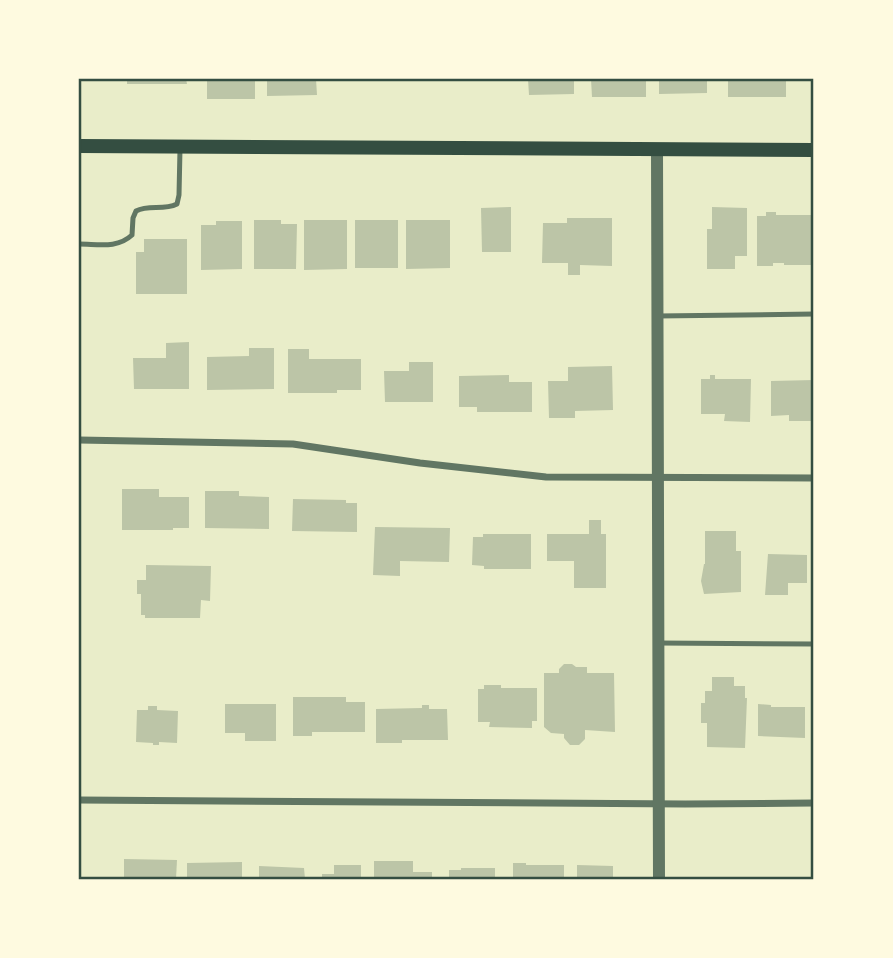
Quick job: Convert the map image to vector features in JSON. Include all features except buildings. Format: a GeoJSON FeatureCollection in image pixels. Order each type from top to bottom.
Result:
{"type":"FeatureCollection","features":[{"type":"Feature","properties":{"kind":"main road"},"geometry":{"type":"LineString","coordinates":[[79,146],[814,150]]}},
{"type":"Feature","properties":{"kind":"street"},"geometry":{"type":"LineString","coordinates":[[657,150],[659,879]]}},
{"type":"Feature","properties":{"kind":"street"},"geometry":{"type":"LineString","coordinates":[[79,440],[293,444],[420,463],[546,477],[814,478]]}},
{"type":"Feature","properties":{"kind":"street"},"geometry":{"type":"LineString","coordinates":[[79,800],[814,803]]}},
{"type":"Feature","properties":{"kind":"lane"},"geometry":{"type":"LineString","coordinates":[[79,244],[114,245],[124,242],[132,235],[132,218],[136,211],[142,207],[169,208],[177,204],[180,146]]}},
{"type":"Feature","properties":{"kind":"lane"},"geometry":{"type":"LineString","coordinates":[[657,316],[814,314]]}},
{"type":"Feature","properties":{"kind":"lane"},"geometry":{"type":"LineString","coordinates":[[658,643],[814,643]]}}]}
